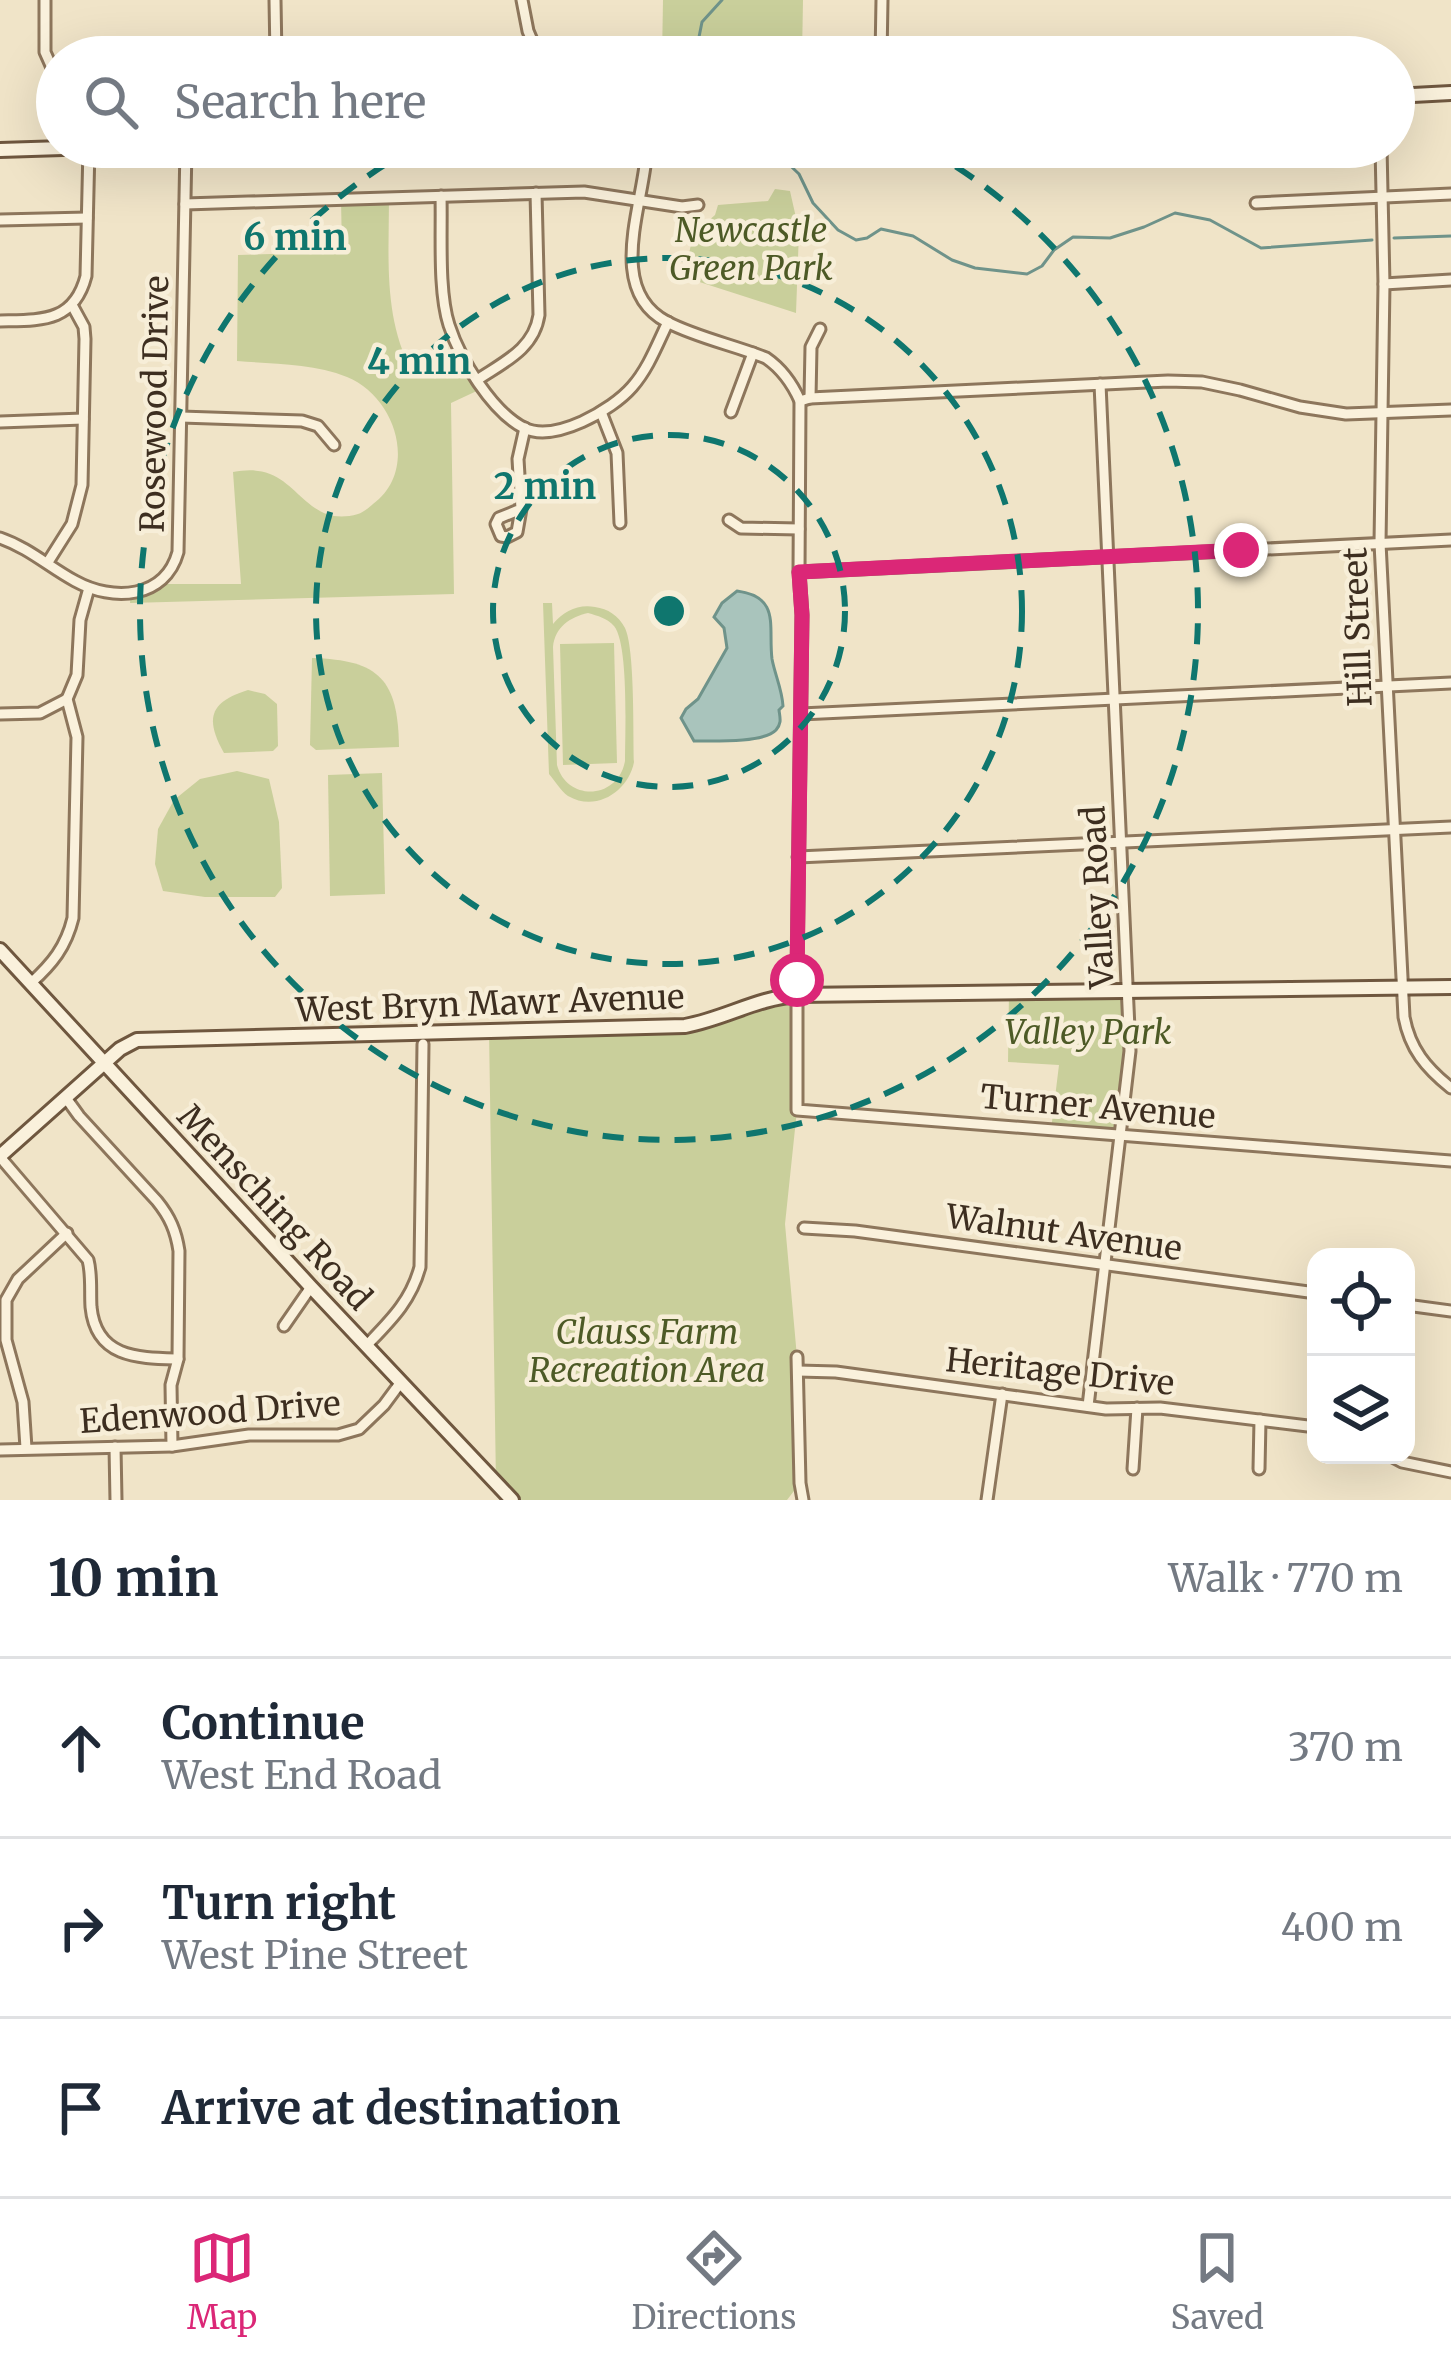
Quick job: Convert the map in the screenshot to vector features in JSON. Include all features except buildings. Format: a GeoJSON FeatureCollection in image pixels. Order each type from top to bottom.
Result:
{"type":"FeatureCollection","features":[{"type":"Feature","properties":{"kind":"street"},"geometry":{"type":"LineString","coordinates":[[45,0],[45,36]]}},
{"type":"Feature","properties":{"kind":"street"},"geometry":{"type":"LineString","coordinates":[[275,0],[276,36]]}},
{"type":"Feature","properties":{"kind":"street"},"geometry":{"type":"LineString","coordinates":[[522,0],[530,36]]}},
{"type":"Feature","properties":{"kind":"street"},"geometry":{"type":"LineString","coordinates":[[881,36],[882,0]]}},
{"type":"Feature","properties":{"kind":"street"},"geometry":{"type":"LineString","coordinates":[[1415,95],[1451,93]]}},
{"type":"Feature","properties":{"kind":"street"},"geometry":{"type":"LineString","coordinates":[[0,150],[36,149]]}},
{"type":"Feature","properties":{"kind":"street"},"geometry":{"type":"LineString","coordinates":[[0,321],[47,319],[72,305],[81,292],[86,276],[91,168]]}},
{"type":"Feature","properties":{"kind":"street","name":"Rosewood Drive"},"geometry":{"type":"LineString","coordinates":[[89,588],[121,593],[149,590],[174,566],[178,552],[186,168]]}},
{"type":"Feature","properties":{"kind":"street"},"geometry":{"type":"LineString","coordinates":[[645,168],[631,254],[633,280],[645,303],[668,322],[778,367],[805,400]]}},
{"type":"Feature","properties":{"kind":"street","name":"Hill Street"},"geometry":{"type":"LineString","coordinates":[[1381,168],[1380,543],[1402,988],[1405,1026],[1412,1045],[1429,1071],[1451,1088]]}},
{"type":"Feature","properties":{"kind":"street"},"geometry":{"type":"LineString","coordinates":[[185,204],[584,191],[682,207],[698,205]]}},
{"type":"Feature","properties":{"kind":"street"},"geometry":{"type":"LineString","coordinates":[[477,380],[530,342],[537,329],[536,193]]}},
{"type":"Feature","properties":{"kind":"street"},"geometry":{"type":"LineString","coordinates":[[1256,203],[1451,194]]}},
{"type":"Feature","properties":{"kind":"street"},"geometry":{"type":"LineString","coordinates":[[441,196],[447,320],[487,398],[525,428],[560,429],[602,412],[644,370],[668,322]]}},
{"type":"Feature","properties":{"kind":"street"},"geometry":{"type":"LineString","coordinates":[[0,220],[87,218]]}},
{"type":"Feature","properties":{"kind":"street"},"geometry":{"type":"LineString","coordinates":[[1384,284],[1451,280]]}},
{"type":"Feature","properties":{"kind":"street"},"geometry":{"type":"LineString","coordinates":[[48,562],[72,524],[82,485],[86,339],[72,305]]}},
{"type":"Feature","properties":{"kind":"street"},"geometry":{"type":"LineString","coordinates":[[799,994],[799,530],[805,400],[812,346],[820,329]]}},
{"type":"Feature","properties":{"kind":"street"},"geometry":{"type":"LineString","coordinates":[[731,412],[753,353]]}},
{"type":"Feature","properties":{"kind":"street"},"geometry":{"type":"LineString","coordinates":[[805,400],[1202,382],[1315,410],[1451,410]]}},
{"type":"Feature","properties":{"kind":"street","name":"Valley Road"},"geometry":{"type":"LineString","coordinates":[[1088,1406],[1130,1051],[1100,384]]}},
{"type":"Feature","properties":{"kind":"street"},"geometry":{"type":"LineString","coordinates":[[602,412],[617,453],[620,523]]}},
{"type":"Feature","properties":{"kind":"street"},"geometry":{"type":"LineString","coordinates":[[181,417],[302,421],[319,426],[334,445]]}},
{"type":"Feature","properties":{"kind":"street"},"geometry":{"type":"LineString","coordinates":[[0,422],[83,419]]}},
{"type":"Feature","properties":{"kind":"street"},"geometry":{"type":"LineString","coordinates":[[520,509],[518,459],[525,428]]}},
{"type":"Feature","properties":{"kind":"street"},"geometry":{"type":"LineString","coordinates":[[729,520],[741,528],[799,530]]}},
{"type":"Feature","properties":{"kind":"street"},"geometry":{"type":"LineString","coordinates":[[0,538],[89,588],[80,620],[77,675],[68,699],[77,736],[73,918],[54,963],[31,983]]}},
{"type":"Feature","properties":{"kind":"street"},"geometry":{"type":"LineString","coordinates":[[799,572],[1451,540]]}},
{"type":"Feature","properties":{"kind":"street"},"geometry":{"type":"LineString","coordinates":[[801,714],[1451,683]]}},
{"type":"Feature","properties":{"kind":"street"},"geometry":{"type":"LineString","coordinates":[[0,714],[40,713],[68,699]]}},
{"type":"Feature","properties":{"kind":"street"},"geometry":{"type":"LineString","coordinates":[[798,856],[1451,826]]}},
{"type":"Feature","properties":{"kind":"street","name":"Mensching Road"},"geometry":{"type":"LineString","coordinates":[[0,950],[512,1500]]}},
{"type":"Feature","properties":{"kind":"street","name":"West Bryn Mawr Avenue"},"geometry":{"type":"LineString","coordinates":[[0,1156],[120,1049],[137,1040],[685,1026],[716,1020],[766,999],[799,994],[1451,987]]}},
{"type":"Feature","properties":{"kind":"street","name":"Turner Avenue"},"geometry":{"type":"LineString","coordinates":[[799,994],[797,1110],[1451,1162]]}},
{"type":"Feature","properties":{"kind":"street"},"geometry":{"type":"LineString","coordinates":[[367,1346],[403,1307],[420,1267],[423,1044]]}},
{"type":"Feature","properties":{"kind":"street"},"geometry":{"type":"LineString","coordinates":[[66,1098],[158,1201],[174,1227],[179,1251],[172,1446]]}},
{"type":"Feature","properties":{"kind":"street"},"geometry":{"type":"LineString","coordinates":[[0,1156],[88,1260],[92,1314],[103,1339],[134,1357],[178,1359]]}},
{"type":"Feature","properties":{"kind":"street","name":"Walnut Avenue"},"geometry":{"type":"LineString","coordinates":[[804,1228],[1307,1292]]}},
{"type":"Feature","properties":{"kind":"street"},"geometry":{"type":"LineString","coordinates":[[26,1448],[23,1402],[6,1340],[7,1300],[18,1279],[67,1233]]}},
{"type":"Feature","properties":{"kind":"street"},"geometry":{"type":"LineString","coordinates":[[284,1326],[311,1287]]}},
{"type":"Feature","properties":{"kind":"street"},"geometry":{"type":"LineString","coordinates":[[1415,1306],[1451,1311]]}},
{"type":"Feature","properties":{"kind":"street"},"geometry":{"type":"LineString","coordinates":[[797,1357],[803,1500]]}},
{"type":"Feature","properties":{"kind":"street","name":"Heritage Drive"},"geometry":{"type":"LineString","coordinates":[[798,1371],[836,1372],[1106,1409],[1160,1408],[1307,1426]]}},
{"type":"Feature","properties":{"kind":"street","name":"Edenwood Drive"},"geometry":{"type":"LineString","coordinates":[[0,1450],[172,1446],[249,1436],[338,1435],[359,1429],[401,1382]]}},
{"type":"Feature","properties":{"kind":"street"},"geometry":{"type":"LineString","coordinates":[[987,1500],[1002,1394]]}},
{"type":"Feature","properties":{"kind":"street"},"geometry":{"type":"LineString","coordinates":[[1133,1469],[1137,1408]]}},
{"type":"Feature","properties":{"kind":"street"},"geometry":{"type":"LineString","coordinates":[[1259,1469],[1260,1420]]}},
{"type":"Feature","properties":{"kind":"street"},"geometry":{"type":"LineString","coordinates":[[115,1447],[116,1500]]}},
{"type":"Feature","properties":{"kind":"street"},"geometry":{"type":"LineString","coordinates":[[1412,1464],[1451,1472]]}},
{"type":"Feature","properties":{"kind":"green space"},"geometry":{"type":"Polygon","coordinates":[[[663,0],[803,0],[802,36],[662,36],[663,0]]]}},
{"type":"Feature","properties":{"kind":"green space","name":"Newcastle Green Park"},"geometry":{"type":"Polygon","coordinates":[[[775,189],[790,191],[799,231],[796,313],[684,277],[696,221],[707,222],[718,205],[768,201],[775,189]]]}},
{"type":"Feature","properties":{"kind":"green space"},"geometry":{"type":"Polygon","coordinates":[[[389,197],[392,308],[412,371],[462,354],[481,389],[451,403],[454,594],[130,603],[131,593],[159,584],[241,584],[233,472],[270,474],[319,510],[343,517],[364,511],[387,490],[395,473],[396,435],[378,400],[364,387],[321,369],[237,361],[238,255],[342,252],[341,199],[389,197]]]}},
{"type":"Feature","properties":{"kind":"green space"},"geometry":{"type":"Polygon","coordinates":[[[543,603],[552,603],[553,624],[577,608],[604,609],[619,620],[628,639],[631,772],[619,790],[590,802],[568,796],[549,774],[543,603]],[[588,613],[564,624],[553,647],[557,765],[571,785],[592,792],[613,783],[620,774],[625,761],[625,712],[619,636],[611,623],[588,613]]]}},
{"type":"Feature","properties":{"kind":"green space"},"geometry":{"type":"Polygon","coordinates":[[[614,643],[617,763],[563,765],[560,644],[614,643]]]}},
{"type":"Feature","properties":{"kind":"green space"},"geometry":{"type":"Polygon","coordinates":[[[312,658],[354,663],[381,678],[395,705],[399,747],[316,750],[310,745],[312,658]]]}},
{"type":"Feature","properties":{"kind":"green space"},"geometry":{"type":"Polygon","coordinates":[[[248,690],[265,694],[277,704],[278,746],[273,751],[224,753],[214,730],[214,713],[225,700],[248,690]]]}},
{"type":"Feature","properties":{"kind":"green space"},"geometry":{"type":"Polygon","coordinates":[[[237,771],[269,779],[279,822],[282,888],[275,897],[205,897],[163,891],[155,864],[158,829],[174,800],[200,779],[237,771]]]}},
{"type":"Feature","properties":{"kind":"green space"},"geometry":{"type":"Polygon","coordinates":[[[382,773],[385,894],[330,896],[328,775],[382,773]]]}},
{"type":"Feature","properties":{"kind":"green space","name":"Valley Park"},"geometry":{"type":"Polygon","coordinates":[[[1129,991],[1130,1051],[1120,1135],[1051,1130],[1059,1065],[1008,1062],[1009,992],[1129,991]]]}},
{"type":"Feature","properties":{"kind":"green space","name":"Clauss Farm Recreation Area"},"geometry":{"type":"Polygon","coordinates":[[[775,1003],[793,1005],[797,1110],[785,1224],[797,1357],[800,1483],[787,1500],[512,1500],[496,1483],[489,1030],[685,1026],[775,1003]]]}},
{"type":"Feature","properties":{"kind":"water"},"geometry":{"type":"Polygon","coordinates":[[[737,591],[760,600],[770,615],[772,659],[783,706],[780,723],[761,737],[694,741],[681,718],[698,699],[727,648],[724,628],[714,617],[737,591]]]}},
{"type":"Feature","properties":{"kind":"waterway"},"geometry":{"type":"LineString","coordinates":[[699,36],[702,22],[722,0]]}},
{"type":"Feature","properties":{"kind":"waterway"},"geometry":{"type":"LineString","coordinates":[[793,168],[813,203],[838,230],[856,240],[881,229],[913,236],[975,268],[1027,274],[1073,237],[1110,238],[1175,213],[1210,220],[1261,248],[1372,240]]}},
{"type":"Feature","properties":{"kind":"waterway"},"geometry":{"type":"LineString","coordinates":[[1394,238],[1451,236]]}},
{"type":"Feature","properties":{"kind":"route"},"geometry":{"type":"LineString","coordinates":[[797,980],[799,572],[1241,550]]}}]}
